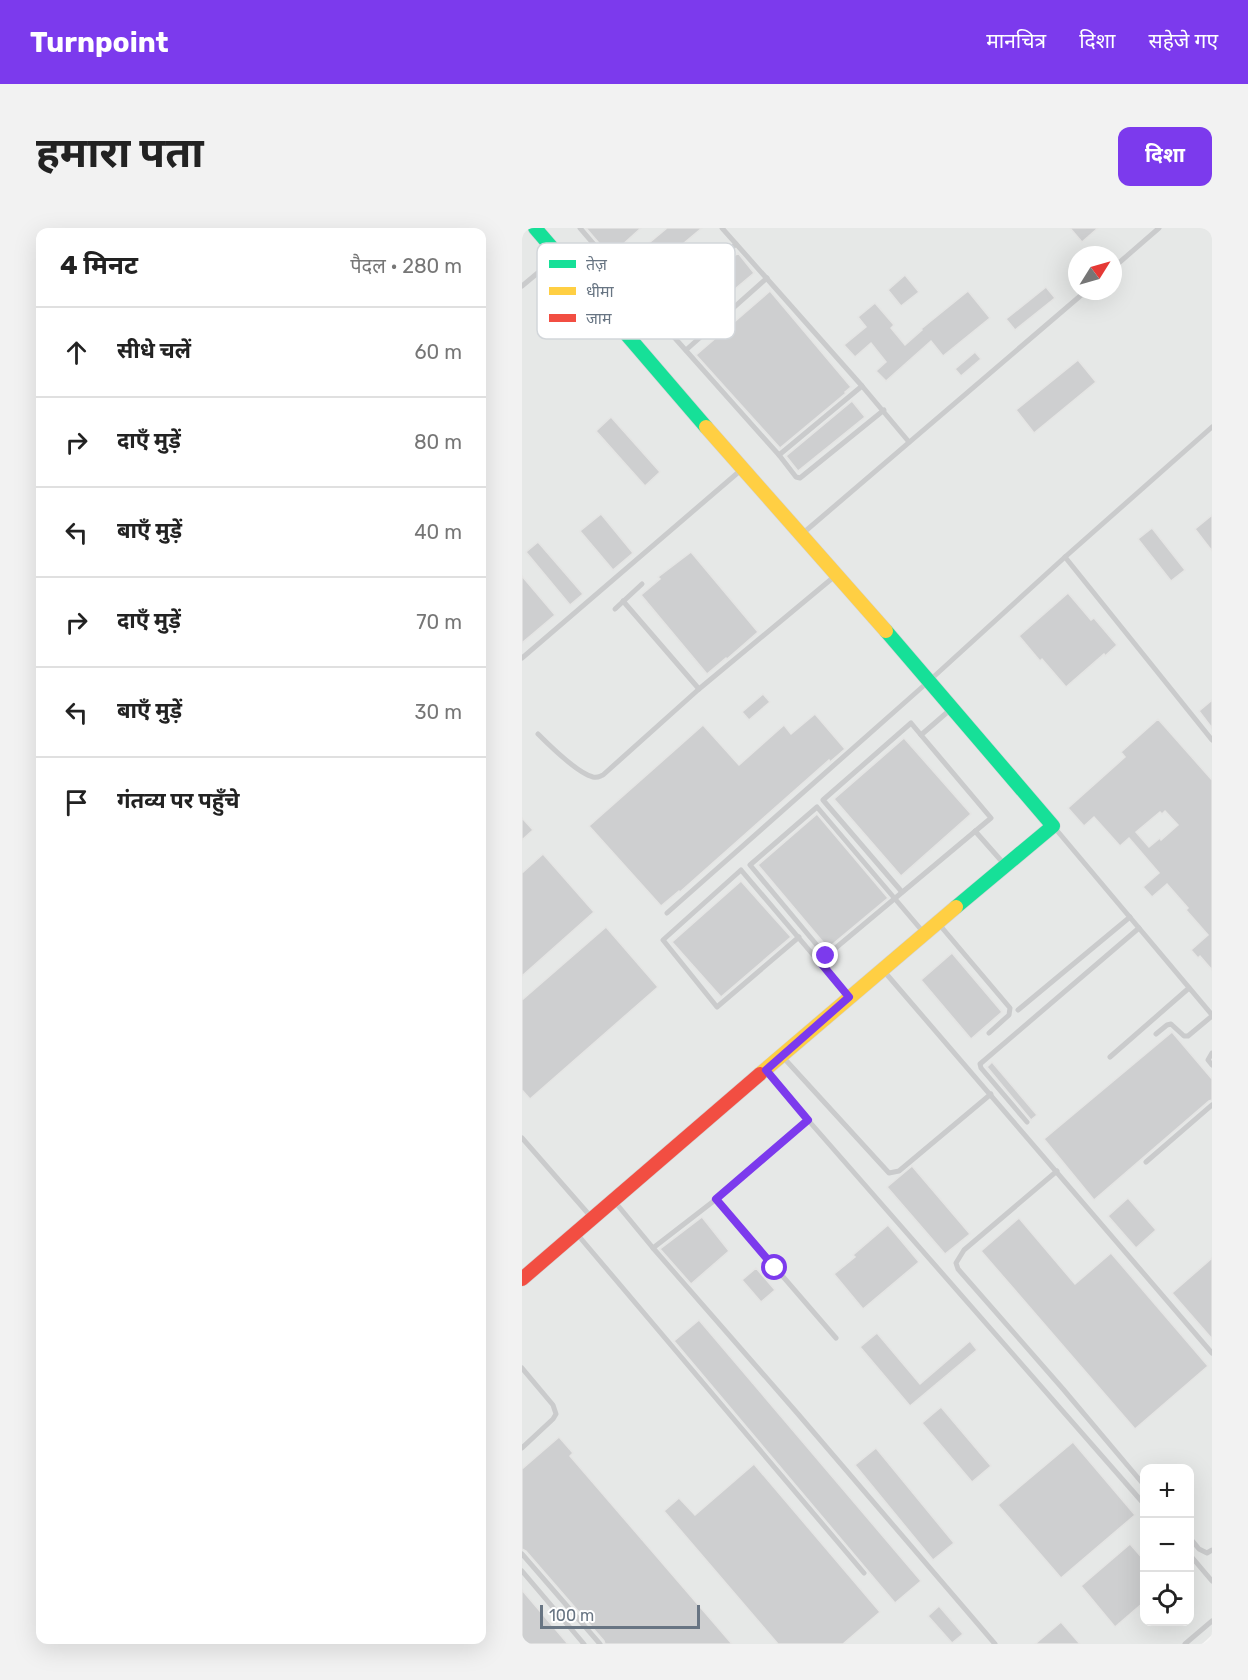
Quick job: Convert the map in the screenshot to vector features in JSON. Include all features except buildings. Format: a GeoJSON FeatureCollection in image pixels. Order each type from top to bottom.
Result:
{"type":"FeatureCollection","features":[{"type":"Feature","properties":{"kind":"street"},"geometry":{"type":"LineString","coordinates":[[535,228],[548,243]]}},
{"type":"Feature","properties":{"kind":"street"},"geometry":{"type":"LineString","coordinates":[[522,1279],[924,933],[1053,826],[631,339]]}},
{"type":"Feature","properties":{"kind":"lane"},"geometry":{"type":"LineString","coordinates":[[580,228],[593,243]]}},
{"type":"Feature","properties":{"kind":"lane"},"geometry":{"type":"LineString","coordinates":[[722,228],[884,410],[909,442]]}},
{"type":"Feature","properties":{"kind":"lane"},"geometry":{"type":"LineString","coordinates":[[1122,259],[1159,228]]}},
{"type":"Feature","properties":{"kind":"lane"},"geometry":{"type":"LineString","coordinates":[[522,286],[537,273]]}},
{"type":"Feature","properties":{"kind":"lane"},"geometry":{"type":"LineString","coordinates":[[735,306],[767,278]]}},
{"type":"Feature","properties":{"kind":"lane"},"geometry":{"type":"LineString","coordinates":[[801,536],[1075,300]]}},
{"type":"Feature","properties":{"kind":"lane"},"geometry":{"type":"LineString","coordinates":[[676,339],[796,477],[804,476],[884,410]]}},
{"type":"Feature","properties":{"kind":"lane"},"geometry":{"type":"LineString","coordinates":[[686,350],[698,339]]}},
{"type":"Feature","properties":{"kind":"lane"},"geometry":{"type":"LineString","coordinates":[[779,455],[862,386]]}},
{"type":"Feature","properties":{"kind":"lane"},"geometry":{"type":"LineString","coordinates":[[668,913],[1212,427]]}},
{"type":"Feature","properties":{"kind":"lane"},"geometry":{"type":"LineString","coordinates":[[522,658],[742,469]]}},
{"type":"Feature","properties":{"kind":"lane"},"geometry":{"type":"LineString","coordinates":[[1065,557],[1212,740]]}},
{"type":"Feature","properties":{"kind":"lane"},"geometry":{"type":"LineString","coordinates":[[538,734],[591,776],[603,775],[699,689],[837,575]]}},
{"type":"Feature","properties":{"kind":"lane"},"geometry":{"type":"LineString","coordinates":[[615,609],[642,584]]}},
{"type":"Feature","properties":{"kind":"lane"},"geometry":{"type":"LineString","coordinates":[[623,601],[699,689]]}},
{"type":"Feature","properties":{"kind":"lane"},"geometry":{"type":"LineString","coordinates":[[921,735],[952,708]]}},
{"type":"Feature","properties":{"kind":"lane"},"geometry":{"type":"LineString","coordinates":[[820,962],[991,818],[911,723],[823,800],[902,892]]}},
{"type":"Feature","properties":{"kind":"lane"},"geometry":{"type":"LineString","coordinates":[[826,956],[750,865],[817,807],[924,933]]}},
{"type":"Feature","properties":{"kind":"lane"},"geometry":{"type":"LineString","coordinates":[[1053,826],[1212,1016],[1188,1036],[1184,1036],[1171,1024],[1156,1034]]}},
{"type":"Feature","properties":{"kind":"lane"},"geometry":{"type":"LineString","coordinates":[[975,831],[1005,865]]}},
{"type":"Feature","properties":{"kind":"lane"},"geometry":{"type":"LineString","coordinates":[[799,937],[717,1007],[663,940],[741,870],[799,937],[849,997]]}},
{"type":"Feature","properties":{"kind":"lane"},"geometry":{"type":"LineString","coordinates":[[1018,1010],[1130,917]]}},
{"type":"Feature","properties":{"kind":"lane"},"geometry":{"type":"LineString","coordinates":[[937,922],[1010,1008],[1009,1015],[989,1033]]}},
{"type":"Feature","properties":{"kind":"lane"},"geometry":{"type":"LineString","coordinates":[[1027,1122],[980,1064],[1139,928]]}},
{"type":"Feature","properties":{"kind":"lane"},"geometry":{"type":"LineString","coordinates":[[882,969],[1212,1353]]}},
{"type":"Feature","properties":{"kind":"lane"},"geometry":{"type":"LineString","coordinates":[[1110,1057],[1189,988]]}},
{"type":"Feature","properties":{"kind":"lane"},"geometry":{"type":"LineString","coordinates":[[1212,1053],[1208,1060],[1212,1065]]}},
{"type":"Feature","properties":{"kind":"lane"},"geometry":{"type":"LineString","coordinates":[[782,1056],[889,1173],[899,1171],[991,1094]]}},
{"type":"Feature","properties":{"kind":"lane"},"geometry":{"type":"LineString","coordinates":[[766,1070],[1140,1499]]}},
{"type":"Feature","properties":{"kind":"lane"},"geometry":{"type":"LineString","coordinates":[[1146,1162],[1212,1105]]}},
{"type":"Feature","properties":{"kind":"lane"},"geometry":{"type":"LineString","coordinates":[[653,1248],[716,1199],[808,1120]]}},
{"type":"Feature","properties":{"kind":"lane"},"geometry":{"type":"LineString","coordinates":[[522,1138],[592,1218]]}},
{"type":"Feature","properties":{"kind":"lane"},"geometry":{"type":"LineString","coordinates":[[1057,1171],[964,1250],[956,1263],[958,1269],[1140,1480]]}},
{"type":"Feature","properties":{"kind":"lane"},"geometry":{"type":"LineString","coordinates":[[716,1199],[836,1338]]}},
{"type":"Feature","properties":{"kind":"lane"},"geometry":{"type":"LineString","coordinates":[[613,1200],[995,1644]]}},
{"type":"Feature","properties":{"kind":"lane"},"geometry":{"type":"LineString","coordinates":[[576,1233],[864,1573]]}},
{"type":"Feature","properties":{"kind":"lane"},"geometry":{"type":"LineString","coordinates":[[522,1368],[553,1405],[556,1414],[522,1448]]}},
{"type":"Feature","properties":{"kind":"lane"},"geometry":{"type":"LineString","coordinates":[[1194,1543],[1199,1549],[1210,1552],[1212,1559]]}},
{"type":"Feature","properties":{"kind":"lane"},"geometry":{"type":"LineString","coordinates":[[522,1554],[600,1644]]}},
{"type":"Feature","properties":{"kind":"lane"},"geometry":{"type":"LineString","coordinates":[[1194,1560],[1212,1581]]}},
{"type":"Feature","properties":{"kind":"lane"},"geometry":{"type":"LineString","coordinates":[[522,1571],[584,1644]]}},
{"type":"Feature","properties":{"kind":"lane"},"geometry":{"type":"LineString","coordinates":[[1185,1644],[1212,1622]]}},
{"type":"Feature","properties":{"kind":"shaded area"},"geometry":{"type":"Polygon","coordinates":[[[522,228],[1212,228],[1212,1635],[1202,1644],[522,1644],[522,228]]]}},
{"type":"Feature","properties":{"kind":"traffic: fast"},"geometry":{"type":"LineString","coordinates":[[535,228],[548,243]]}},
{"type":"Feature","properties":{"kind":"traffic: fast"},"geometry":{"type":"LineString","coordinates":[[630,339],[706,427]]}},
{"type":"Feature","properties":{"kind":"traffic: fast"},"geometry":{"type":"LineString","coordinates":[[886,631],[1053,826],[956,907]]}},
{"type":"Feature","properties":{"kind":"traffic: slow"},"geometry":{"type":"LineString","coordinates":[[706,427],[886,631]]}},
{"type":"Feature","properties":{"kind":"traffic: slow"},"geometry":{"type":"LineString","coordinates":[[760,1074],[956,907]]}},
{"type":"Feature","properties":{"kind":"traffic: jam"},"geometry":{"type":"LineString","coordinates":[[522,1279],[760,1074]]}},
{"type":"Feature","properties":{"kind":"route"},"geometry":{"type":"LineString","coordinates":[[775,1268],[716,1199],[808,1120],[766,1070],[849,997],[820,962],[826,956]]}}]}
